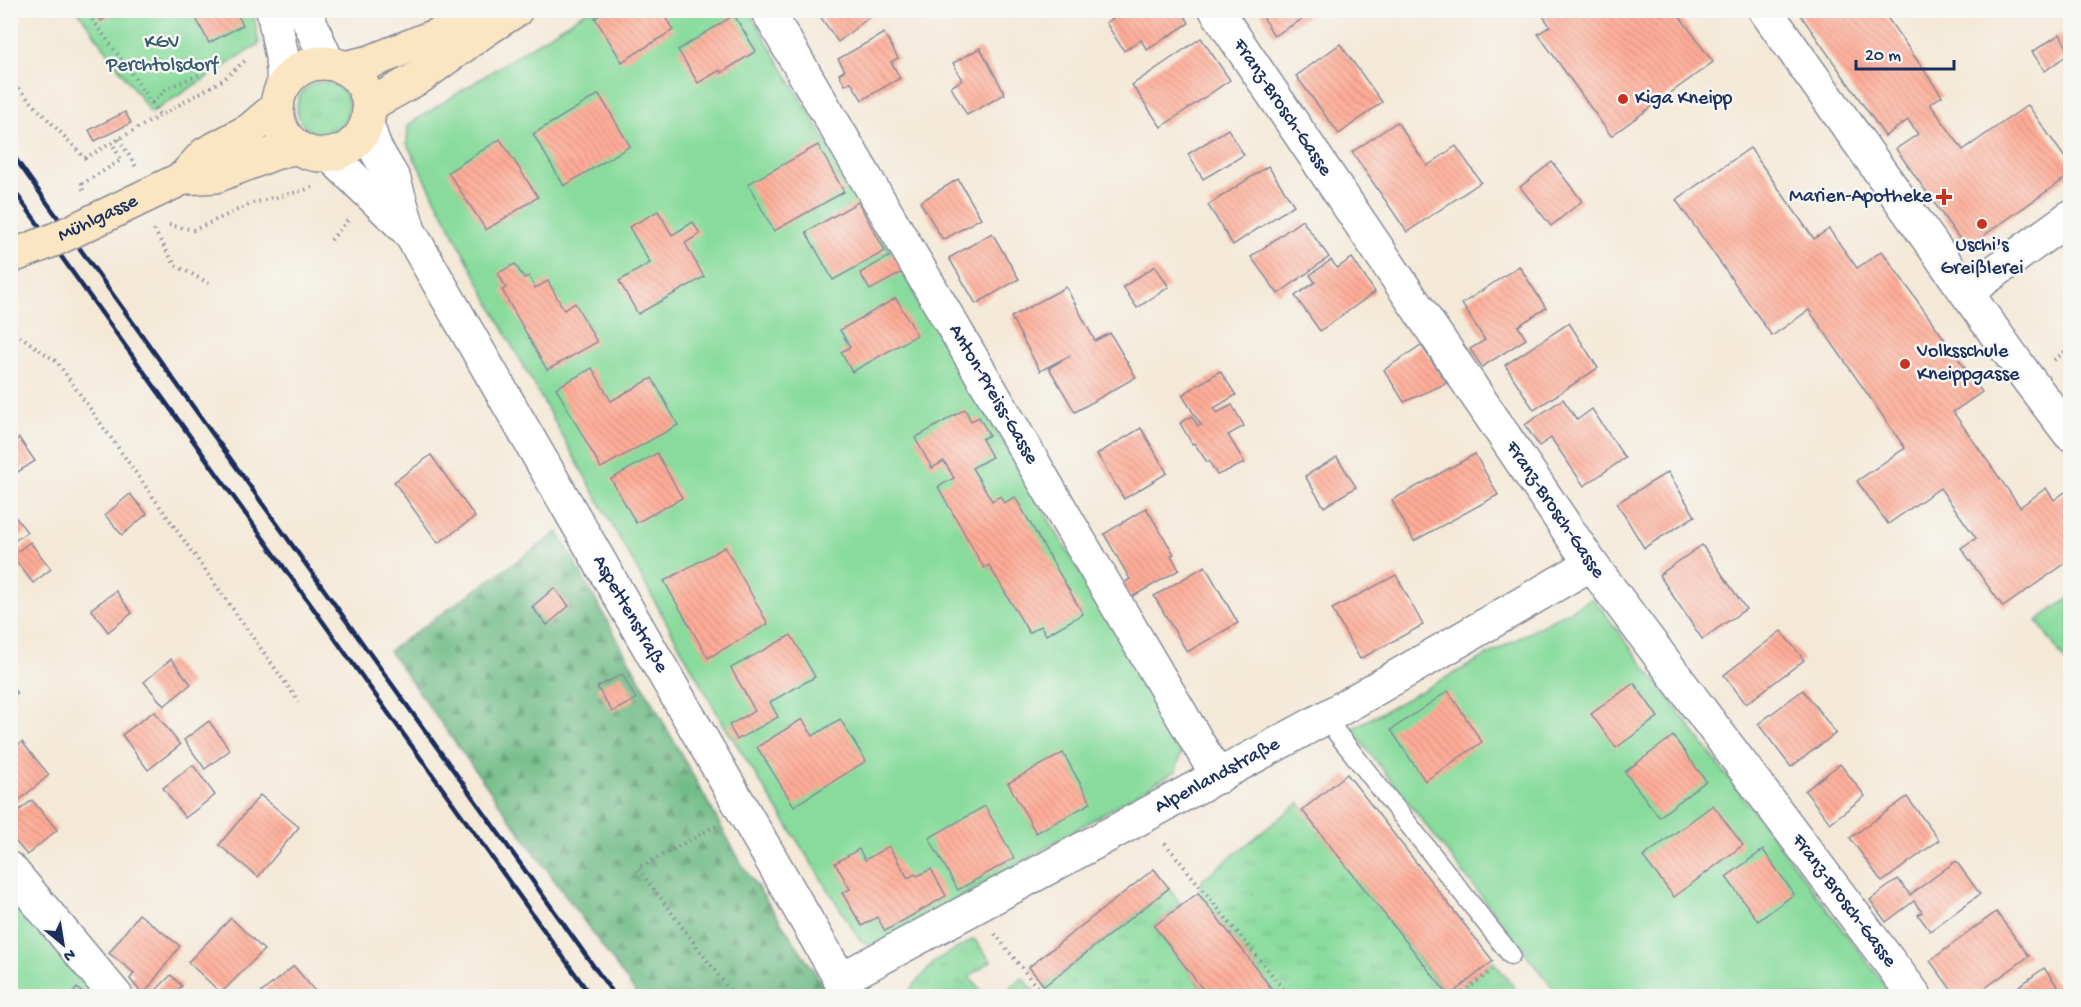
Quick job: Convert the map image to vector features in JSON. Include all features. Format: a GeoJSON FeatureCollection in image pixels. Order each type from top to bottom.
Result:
{"type":"FeatureCollection","features":[{"type":"Feature","properties":{"kind":"street"},"geometry":{"type":"LineString","coordinates":[[273,10],[282,57],[278,119],[282,130],[296,147],[318,155],[330,155]]}},
{"type":"Feature","properties":{"kind":"street"},"geometry":{"type":"LineString","coordinates":[[304,10],[336,65],[359,80],[364,87],[368,114]]}},
{"type":"Feature","properties":{"kind":"street","name":"Mühlgasse"},"geometry":{"type":"LineString","coordinates":[[330,155],[349,148],[357,141],[368,114],[516,10]]}},
{"type":"Feature","properties":{"kind":"street","name":"Anton-Preiss-Gasse"},"geometry":{"type":"LineString","coordinates":[[767,10],[1218,777]]}},
{"type":"Feature","properties":{"kind":"street","name":"Franz-Brosch-Gasse"},"geometry":{"type":"LineString","coordinates":[[1216,10],[1591,564],[1915,996]]}},
{"type":"Feature","properties":{"kind":"street"},"geometry":{"type":"LineString","coordinates":[[1765,10],[2070,435]]}},
{"type":"Feature","properties":{"kind":"street","name":"Mühlgasse"},"geometry":{"type":"LineString","coordinates":[[10,256],[56,239],[183,178],[205,154],[249,130],[280,96],[298,71],[308,66],[370,62],[435,36],[485,30]]}},
{"type":"Feature","properties":{"kind":"street","name":"Aspettenstraße"},"geometry":{"type":"LineString","coordinates":[[368,114],[375,148],[394,180],[409,231],[845,988]]}},
{"type":"Feature","properties":{"kind":"street","name":"Mühlgasse"},"geometry":{"type":"LineString","coordinates":[[183,178],[216,176],[296,147]]}},
{"type":"Feature","properties":{"kind":"street","name":"Aspettenstraße"},"geometry":{"type":"LineString","coordinates":[[330,155],[370,196],[409,231]]}},
{"type":"Feature","properties":{"kind":"street"},"geometry":{"type":"LineString","coordinates":[[1967,292],[2070,217]]}},
{"type":"Feature","properties":{"kind":"street","name":"Alpenlandstraße"},"geometry":{"type":"LineString","coordinates":[[845,988],[974,908],[1325,718],[1591,564]]}},
{"type":"Feature","properties":{"kind":"street"},"geometry":{"type":"LineString","coordinates":[[10,869],[116,996]]}},
{"type":"Feature","properties":{"kind":"lane"},"geometry":{"type":"LineString","coordinates":[[1325,718],[1511,955]]}},
{"type":"Feature","properties":{"kind":"path"},"geometry":{"type":"LineString","coordinates":[[85,10],[159,114]]}},
{"type":"Feature","properties":{"kind":"path"},"geometry":{"type":"LineString","coordinates":[[10,80],[85,158],[159,114],[223,80],[256,52]]}},
{"type":"Feature","properties":{"kind":"path"},"geometry":{"type":"LineString","coordinates":[[152,103],[167,88],[201,74]]}},
{"type":"Feature","properties":{"kind":"path"},"geometry":{"type":"LineString","coordinates":[[82,184],[121,160],[112,143]]}},
{"type":"Feature","properties":{"kind":"path"},"geometry":{"type":"LineString","coordinates":[[169,225],[194,230],[254,203],[320,187]]}},
{"type":"Feature","properties":{"kind":"path"},"geometry":{"type":"LineString","coordinates":[[331,240],[360,203],[370,196]]}},
{"type":"Feature","properties":{"kind":"path"},"geometry":{"type":"LineString","coordinates":[[154,230],[175,265],[212,285]]}},
{"type":"Feature","properties":{"kind":"path"},"geometry":{"type":"LineString","coordinates":[[10,329],[57,362],[299,702]]}},
{"type":"Feature","properties":{"kind":"path"},"geometry":{"type":"LineString","coordinates":[[734,996],[638,868],[720,825],[742,810]]}},
{"type":"Feature","properties":{"kind":"path"},"geometry":{"type":"LineString","coordinates":[[1144,817],[1288,996]]}},
{"type":"Feature","properties":{"kind":"path"},"geometry":{"type":"LineString","coordinates":[[974,908],[1044,996]]}},
{"type":"Feature","properties":{"kind":"path"},"geometry":{"type":"LineString","coordinates":[[1458,996],[1511,955]]}},
{"type":"Feature","properties":{"kind":"green space","name":"KGV Perchtolsdorf"},"geometry":{"type":"Polygon","coordinates":[[[78,11],[253,11],[259,44],[151,113],[78,11]]]}},
{"type":"Feature","properties":{"kind":"green space"},"geometry":{"type":"Polygon","coordinates":[[[587,11],[749,11],[1183,747],[1176,771],[875,948],[860,940],[721,720],[510,342],[407,144],[408,125],[587,11]]]}},
{"type":"Feature","properties":{"kind":"green space"},"geometry":{"type":"Polygon","coordinates":[[[318,82],[328,82],[342,89],[349,108],[342,127],[328,134],[318,134],[308,130],[301,123],[297,113],[297,103],[301,93],[308,86],[318,82]]]}},
{"type":"Feature","properties":{"kind":"green space"},"geometry":{"type":"Polygon","coordinates":[[[558,532],[743,866],[831,996],[638,996],[389,651],[558,532]]]}},
{"type":"Feature","properties":{"kind":"green space"},"geometry":{"type":"Polygon","coordinates":[[[2070,597],[2070,668],[2037,621],[2070,597]]]}},
{"type":"Feature","properties":{"kind":"green space"},"geometry":{"type":"Polygon","coordinates":[[[1593,598],[1893,996],[1559,996],[1351,729],[1593,598]]]}},
{"type":"Feature","properties":{"kind":"green space"},"geometry":{"type":"Polygon","coordinates":[[[1299,803],[1448,996],[1277,996],[1198,893],[1203,879],[1299,803]]]}},
{"type":"Feature","properties":{"kind":"green space"},"geometry":{"type":"Polygon","coordinates":[[[11,888],[98,996],[11,996],[11,888]]]}},
{"type":"Feature","properties":{"kind":"green space"},"geometry":{"type":"Polygon","coordinates":[[[1169,888],[1181,905],[1154,926],[1208,996],[1052,996],[1044,986],[1169,888]]]}},
{"type":"Feature","properties":{"kind":"green space"},"geometry":{"type":"Polygon","coordinates":[[[974,939],[991,961],[969,977],[986,996],[911,996],[909,991],[936,960],[974,939]]]}},
{"type":"Feature","properties":{"kind":"green space"},"geometry":{"type":"Polygon","coordinates":[[[1493,961],[1521,996],[1448,996],[1493,961]]]}},
{"type":"Feature","properties":{"kind":"green space"},"geometry":{"type":"Polygon","coordinates":[[[1023,978],[1038,996],[997,996],[1023,978]]]}},
{"type":"Feature","properties":{"kind":"building"},"geometry":{"type":"Polygon","coordinates":[[[94,10],[119,10],[101,21],[94,10]]]}},
{"type":"Feature","properties":{"kind":"building"},"geometry":{"type":"Polygon","coordinates":[[[210,10],[235,10],[243,25],[209,43],[196,18],[210,10]]]}},
{"type":"Feature","properties":{"kind":"building"},"geometry":{"type":"Polygon","coordinates":[[[606,10],[661,10],[673,30],[622,62],[595,18],[606,10]]]}},
{"type":"Feature","properties":{"kind":"building"},"geometry":{"type":"Polygon","coordinates":[[[820,10],[878,10],[838,42],[817,12],[820,10]]]}},
{"type":"Feature","properties":{"kind":"building"},"geometry":{"type":"Polygon","coordinates":[[[1125,10],[1181,10],[1189,23],[1147,50],[1141,40],[1124,51],[1106,23],[1125,10]]]}},
{"type":"Feature","properties":{"kind":"building"},"geometry":{"type":"Polygon","coordinates":[[[1259,10],[1318,10],[1274,36],[1259,10]]]}},
{"type":"Feature","properties":{"kind":"building","name":"Kiga Kneipp"},"geometry":{"type":"Polygon","coordinates":[[[1539,10],[1675,10],[1713,62],[1611,136],[1538,34],[1550,26],[1539,10]]]}},
{"type":"Feature","properties":{"kind":"building"},"geometry":{"type":"Polygon","coordinates":[[[1797,10],[1882,10],[1942,96],[1930,104],[1963,150],[2028,105],[2070,165],[2070,175],[1966,248],[1896,149],[1918,134],[1908,120],[1885,136],[1797,10]]]}},
{"type":"Feature","properties":{"kind":"building"},"geometry":{"type":"Polygon","coordinates":[[[734,15],[756,51],[721,73],[720,70],[698,83],[678,50],[734,15]]]}},
{"type":"Feature","properties":{"kind":"building"},"geometry":{"type":"Polygon","coordinates":[[[884,33],[898,58],[891,62],[900,78],[862,100],[851,82],[845,85],[839,74],[845,70],[838,59],[884,33]]]}},
{"type":"Feature","properties":{"kind":"building"},"geometry":{"type":"Polygon","coordinates":[[[2060,34],[2070,53],[2045,71],[2032,52],[2060,34]]]}},
{"type":"Feature","properties":{"kind":"building"},"geometry":{"type":"Polygon","coordinates":[[[1201,38],[1230,80],[1161,127],[1132,85],[1201,38]]]}},
{"type":"Feature","properties":{"kind":"building"},"geometry":{"type":"Polygon","coordinates":[[[1340,44],[1382,102],[1339,134],[1296,76],[1340,44]]]}},
{"type":"Feature","properties":{"kind":"building"},"geometry":{"type":"Polygon","coordinates":[[[980,48],[1005,94],[967,115],[951,87],[962,80],[953,63],[980,48]]]}},
{"type":"Feature","properties":{"kind":"building"},"geometry":{"type":"Polygon","coordinates":[[[599,94],[630,146],[564,186],[533,134],[599,94]]]}},
{"type":"Feature","properties":{"kind":"building"},"geometry":{"type":"Polygon","coordinates":[[[125,112],[131,123],[95,141],[89,130],[125,112]]]}},
{"type":"Feature","properties":{"kind":"building"},"geometry":{"type":"Polygon","coordinates":[[[1397,122],[1427,166],[1456,146],[1481,182],[1407,232],[1352,152],[1397,122]]]}},
{"type":"Feature","properties":{"kind":"building"},"geometry":{"type":"Polygon","coordinates":[[[1228,129],[1244,155],[1203,179],[1188,154],[1228,129]]]}},
{"type":"Feature","properties":{"kind":"building"},"geometry":{"type":"Polygon","coordinates":[[[500,139],[538,197],[486,230],[448,172],[500,139]]]}},
{"type":"Feature","properties":{"kind":"building"},"geometry":{"type":"Polygon","coordinates":[[[818,145],[844,192],[774,231],[748,184],[818,145]]]}},
{"type":"Feature","properties":{"kind":"building","name":"Volksschule Kneippgasse"},"geometry":{"type":"Polygon","coordinates":[[[1750,148],[1814,239],[1829,229],[1857,268],[1882,251],[1982,392],[1953,412],[2020,507],[2046,488],[2054,500],[2065,492],[2070,499],[2070,560],[2003,607],[1961,548],[1976,538],[1940,488],[1888,524],[1857,481],[1905,448],[1809,310],[1772,336],[1676,200],[1750,148]]]}},
{"type":"Feature","properties":{"kind":"building"},"geometry":{"type":"Polygon","coordinates":[[[1552,162],[1582,201],[1551,226],[1520,187],[1552,162]]]}},
{"type":"Feature","properties":{"kind":"building"},"geometry":{"type":"Polygon","coordinates":[[[1268,166],[1294,205],[1233,245],[1208,205],[1268,166]]]}},
{"type":"Feature","properties":{"kind":"building"},"geometry":{"type":"Polygon","coordinates":[[[958,179],[981,218],[943,240],[920,202],[958,179]]]}},
{"type":"Feature","properties":{"kind":"building"},"geometry":{"type":"Polygon","coordinates":[[[858,202],[885,251],[833,280],[806,232],[858,202]]]}},
{"type":"Feature","properties":{"kind":"building"},"geometry":{"type":"Polygon","coordinates":[[[658,211],[672,235],[693,222],[700,234],[685,243],[704,277],[638,314],[619,281],[650,263],[629,227],[658,211]]]}},
{"type":"Feature","properties":{"kind":"building"},"geometry":{"type":"Polygon","coordinates":[[[1302,220],[1329,257],[1278,294],[1251,257],[1302,220]]]}},
{"type":"Feature","properties":{"kind":"building"},"geometry":{"type":"Polygon","coordinates":[[[992,233],[1019,279],[976,304],[949,258],[992,233]]]}},
{"type":"Feature","properties":{"kind":"building"},"geometry":{"type":"Polygon","coordinates":[[[895,253],[905,271],[870,290],[860,273],[895,253]]]}},
{"type":"Feature","properties":{"kind":"building"},"geometry":{"type":"Polygon","coordinates":[[[1352,258],[1375,292],[1320,331],[1295,296],[1315,282],[1310,275],[1331,260],[1337,268],[1352,258]]]}},
{"type":"Feature","properties":{"kind":"building"},"geometry":{"type":"Polygon","coordinates":[[[515,264],[524,278],[529,276],[535,288],[548,281],[564,310],[575,303],[597,342],[547,370],[502,290],[506,288],[498,273],[515,264]]]}},
{"type":"Feature","properties":{"kind":"building"},"geometry":{"type":"Polygon","coordinates":[[[1155,266],[1169,287],[1137,308],[1123,287],[1155,266]]]}},
{"type":"Feature","properties":{"kind":"building"},"geometry":{"type":"Polygon","coordinates":[[[1519,266],[1546,308],[1518,326],[1526,339],[1482,367],[1470,349],[1485,340],[1462,304],[1519,266]]]}},
{"type":"Feature","properties":{"kind":"building"},"geometry":{"type":"Polygon","coordinates":[[[1066,287],[1095,341],[1110,333],[1136,377],[1075,412],[1049,368],[1071,355],[1040,371],[1011,317],[1066,287]]]}},
{"type":"Feature","properties":{"kind":"building"},"geometry":{"type":"Polygon","coordinates":[[[896,298],[917,335],[852,372],[841,352],[850,347],[840,330],[896,298]]]}},
{"type":"Feature","properties":{"kind":"building"},"geometry":{"type":"Polygon","coordinates":[[[1569,323],[1598,368],[1534,410],[1505,365],[1569,323]]]}},
{"type":"Feature","properties":{"kind":"building"},"geometry":{"type":"Polygon","coordinates":[[[1421,345],[1447,383],[1404,402],[1384,370],[1421,345]]]}},
{"type":"Feature","properties":{"kind":"building"},"geometry":{"type":"Polygon","coordinates":[[[592,368],[611,401],[652,378],[678,425],[601,468],[556,388],[592,368]]]}},
{"type":"Feature","properties":{"kind":"building"},"geometry":{"type":"Polygon","coordinates":[[[1220,371],[1236,395],[1214,408],[1217,413],[1232,405],[1244,426],[1228,435],[1245,463],[1217,475],[1209,461],[1207,462],[1194,443],[1192,444],[1180,423],[1192,416],[1198,426],[1201,425],[1182,395],[1220,371]]]}},
{"type":"Feature","properties":{"kind":"building"},"geometry":{"type":"Polygon","coordinates":[[[1563,399],[1577,420],[1592,409],[1625,458],[1584,486],[1551,438],[1539,446],[1525,425],[1563,399]]]}},
{"type":"Feature","properties":{"kind":"building"},"geometry":{"type":"Polygon","coordinates":[[[965,409],[971,421],[979,417],[989,435],[982,439],[992,457],[972,468],[992,501],[1000,496],[1004,503],[1015,497],[1083,614],[1046,635],[1041,626],[1029,633],[989,565],[984,568],[938,487],[954,478],[944,461],[932,468],[915,438],[965,409]]]}},
{"type":"Feature","properties":{"kind":"building"},"geometry":{"type":"Polygon","coordinates":[[[1141,428],[1167,473],[1124,499],[1097,454],[1141,428]]]}},
{"type":"Feature","properties":{"kind":"building"},"geometry":{"type":"Polygon","coordinates":[[[19,438],[35,461],[10,477],[10,444],[19,438]]]}},
{"type":"Feature","properties":{"kind":"building"},"geometry":{"type":"Polygon","coordinates":[[[657,453],[682,498],[636,523],[611,479],[657,453]]]}},
{"type":"Feature","properties":{"kind":"building"},"geometry":{"type":"Polygon","coordinates":[[[1475,454],[1498,495],[1414,541],[1392,500],[1475,454]]]}},
{"type":"Feature","properties":{"kind":"building"},"geometry":{"type":"Polygon","coordinates":[[[431,455],[475,517],[438,543],[394,482],[431,455]]]}},
{"type":"Feature","properties":{"kind":"building"},"geometry":{"type":"Polygon","coordinates":[[[1337,457],[1356,487],[1324,507],[1305,476],[1337,457]]]}},
{"type":"Feature","properties":{"kind":"building"},"geometry":{"type":"Polygon","coordinates":[[[1668,472],[1695,516],[1644,548],[1617,503],[1668,472]]]}},
{"type":"Feature","properties":{"kind":"building"},"geometry":{"type":"Polygon","coordinates":[[[130,494],[147,514],[122,535],[105,515],[130,494]]]}},
{"type":"Feature","properties":{"kind":"building"},"geometry":{"type":"Polygon","coordinates":[[[1146,508],[1174,554],[1171,555],[1179,570],[1130,598],[1122,584],[1130,579],[1104,534],[1146,508]]]}},
{"type":"Feature","properties":{"kind":"building"},"geometry":{"type":"Polygon","coordinates":[[[13,514],[27,532],[10,544],[10,516],[13,514]]]}},
{"type":"Feature","properties":{"kind":"building"},"geometry":{"type":"Polygon","coordinates":[[[30,542],[51,569],[33,583],[12,556],[30,542]]]}},
{"type":"Feature","properties":{"kind":"building"},"geometry":{"type":"Polygon","coordinates":[[[1702,545],[1746,609],[1702,639],[1659,575],[1702,545]]]}},
{"type":"Feature","properties":{"kind":"building"},"geometry":{"type":"Polygon","coordinates":[[[725,547],[768,624],[708,658],[664,581],[725,547]]]}},
{"type":"Feature","properties":{"kind":"building"},"geometry":{"type":"Polygon","coordinates":[[[1205,566],[1238,623],[1187,652],[1154,596],[1205,566]]]}},
{"type":"Feature","properties":{"kind":"building"},"geometry":{"type":"Polygon","coordinates":[[[1396,575],[1423,625],[1360,659],[1332,609],[1396,575]]]}},
{"type":"Feature","properties":{"kind":"building"},"geometry":{"type":"Polygon","coordinates":[[[554,588],[569,606],[547,625],[532,607],[554,588]]]}},
{"type":"Feature","properties":{"kind":"building"},"geometry":{"type":"Polygon","coordinates":[[[116,591],[132,613],[108,632],[91,609],[116,591]]]}},
{"type":"Feature","properties":{"kind":"building"},"geometry":{"type":"Polygon","coordinates":[[[1781,631],[1804,660],[1746,704],[1724,675],[1781,631]]]}},
{"type":"Feature","properties":{"kind":"building"},"geometry":{"type":"Polygon","coordinates":[[[791,635],[815,677],[770,702],[778,717],[737,740],[729,725],[755,711],[731,668],[791,635]]]}},
{"type":"Feature","properties":{"kind":"building"},"geometry":{"type":"Polygon","coordinates":[[[171,659],[191,684],[164,706],[144,682],[171,659]]]}},
{"type":"Feature","properties":{"kind":"building"},"geometry":{"type":"Polygon","coordinates":[[[622,674],[636,699],[612,712],[597,687],[622,674]]]}},
{"type":"Feature","properties":{"kind":"building"},"geometry":{"type":"Polygon","coordinates":[[[1634,683],[1658,717],[1616,748],[1591,714],[1634,683]]]}},
{"type":"Feature","properties":{"kind":"building"},"geometry":{"type":"Polygon","coordinates":[[[10,686],[17,693],[10,699],[10,686]]]}},
{"type":"Feature","properties":{"kind":"building"},"geometry":{"type":"Polygon","coordinates":[[[1803,690],[1836,733],[1791,767],[1758,724],[1803,690]]]}},
{"type":"Feature","properties":{"kind":"building"},"geometry":{"type":"Polygon","coordinates":[[[1448,691],[1482,742],[1425,781],[1391,730],[1448,691]]]}},
{"type":"Feature","properties":{"kind":"building"},"geometry":{"type":"Polygon","coordinates":[[[154,711],[180,745],[148,770],[122,735],[154,711]]]}},
{"type":"Feature","properties":{"kind":"building"},"geometry":{"type":"Polygon","coordinates":[[[802,719],[813,736],[840,719],[866,761],[794,806],[757,747],[802,719]]]}},
{"type":"Feature","properties":{"kind":"building"},"geometry":{"type":"Polygon","coordinates":[[[209,721],[230,750],[205,769],[184,740],[209,721]]]}},
{"type":"Feature","properties":{"kind":"building"},"geometry":{"type":"Polygon","coordinates":[[[1673,736],[1706,781],[1659,817],[1625,772],[1673,736]]]}},
{"type":"Feature","properties":{"kind":"building"},"geometry":{"type":"Polygon","coordinates":[[[22,742],[49,775],[15,804],[20,810],[32,800],[57,830],[27,855],[10,835],[10,751],[22,742]]]}},
{"type":"Feature","properties":{"kind":"building"},"geometry":{"type":"Polygon","coordinates":[[[1063,753],[1091,803],[1036,833],[1008,783],[1063,753]]]}},
{"type":"Feature","properties":{"kind":"building"},"geometry":{"type":"Polygon","coordinates":[[[1840,764],[1865,796],[1830,823],[1805,791],[1840,764]]]}},
{"type":"Feature","properties":{"kind":"building"},"geometry":{"type":"Polygon","coordinates":[[[193,765],[215,795],[185,818],[163,788],[193,765]]]}},
{"type":"Feature","properties":{"kind":"building"},"geometry":{"type":"Polygon","coordinates":[[[1347,774],[1493,961],[1449,996],[1302,810],[1347,774]]]}},
{"type":"Feature","properties":{"kind":"building"},"geometry":{"type":"Polygon","coordinates":[[[260,795],[299,827],[258,877],[219,845],[260,795]]]}},
{"type":"Feature","properties":{"kind":"building"},"geometry":{"type":"Polygon","coordinates":[[[1907,797],[1939,840],[1882,882],[1850,838],[1907,797]]]}},
{"type":"Feature","properties":{"kind":"building"},"geometry":{"type":"Polygon","coordinates":[[[1713,805],[1743,845],[1674,897],[1643,857],[1713,805]]]}},
{"type":"Feature","properties":{"kind":"building"},"geometry":{"type":"Polygon","coordinates":[[[985,806],[1014,858],[958,890],[929,838],[985,806]]]}},
{"type":"Feature","properties":{"kind":"building"},"geometry":{"type":"Polygon","coordinates":[[[889,846],[908,878],[931,869],[946,896],[885,931],[877,917],[862,926],[842,893],[850,889],[835,863],[859,849],[865,860],[889,846]]]}},
{"type":"Feature","properties":{"kind":"building"},"geometry":{"type":"Polygon","coordinates":[[[1763,850],[1794,894],[1758,921],[1726,877],[1763,850]]]}},
{"type":"Feature","properties":{"kind":"building"},"geometry":{"type":"Polygon","coordinates":[[[1956,861],[1980,894],[1930,931],[1918,915],[1922,912],[1914,901],[1886,922],[1870,900],[1898,879],[1910,895],[1956,861]]]}},
{"type":"Feature","properties":{"kind":"building"},"geometry":{"type":"Polygon","coordinates":[[[1154,869],[1169,888],[1044,986],[1029,967],[1154,869]]]}},
{"type":"Feature","properties":{"kind":"building"},"geometry":{"type":"Polygon","coordinates":[[[1198,893],[1277,996],[1208,996],[1154,926],[1198,893]]]}},
{"type":"Feature","properties":{"kind":"building"},"geometry":{"type":"Polygon","coordinates":[[[1996,912],[2029,956],[1974,996],[1956,996],[1930,961],[1996,912]]]}},
{"type":"Feature","properties":{"kind":"building"},"geometry":{"type":"Polygon","coordinates":[[[139,914],[180,946],[143,995],[130,979],[134,973],[109,953],[139,914]]]}},
{"type":"Feature","properties":{"kind":"building"},"geometry":{"type":"Polygon","coordinates":[[[231,918],[264,950],[221,993],[188,962],[231,918]]]}},
{"type":"Feature","properties":{"kind":"building"},"geometry":{"type":"Polygon","coordinates":[[[294,966],[319,996],[257,996],[294,966]]]}},
{"type":"Feature","properties":{"kind":"building"},"geometry":{"type":"Polygon","coordinates":[[[2044,968],[2065,996],[2006,996],[2044,968]]]}},
{"type":"Feature","properties":{"kind":"building"},"geometry":{"type":"Polygon","coordinates":[[[171,975],[182,986],[171,996],[150,996],[171,975]]]}},
{"type":"Feature","properties":{"kind":"building"},"geometry":{"type":"Polygon","coordinates":[[[77,988],[86,996],[70,996],[77,988]]]}},
{"type":"Feature","properties":{"kind":"building"},"geometry":{"type":"Polygon","coordinates":[[[1640,989],[1646,996],[1630,996],[1640,989]]]}},
{"type":"Feature","properties":{"kind":"building"},"geometry":{"type":"Polygon","coordinates":[[[1706,990],[1711,996],[1697,996],[1706,990]]]}},
{"type":"Feature","properties":{"kind":"railway"},"geometry":{"type":"LineString","coordinates":[[10,151],[615,996]]}},
{"type":"Feature","properties":{"kind":"railway"},"geometry":{"type":"LineString","coordinates":[[10,185],[591,996]]}},
{"type":"Feature","properties":{"kind":"place","name":"Kiga Kneipp"},"geometry":{"type":"Point","coordinates":[1623,99]}},
{"type":"Feature","properties":{"kind":"place","name":"Marien-Apotheke"},"geometry":{"type":"Point","coordinates":[1944,197]}},
{"type":"Feature","properties":{"kind":"place","name":"Uschi's Greißlerei"},"geometry":{"type":"Point","coordinates":[1982,224]}},
{"type":"Feature","properties":{"kind":"place","name":"Volksschule Kneippgasse"},"geometry":{"type":"Point","coordinates":[1905,364]}}]}
